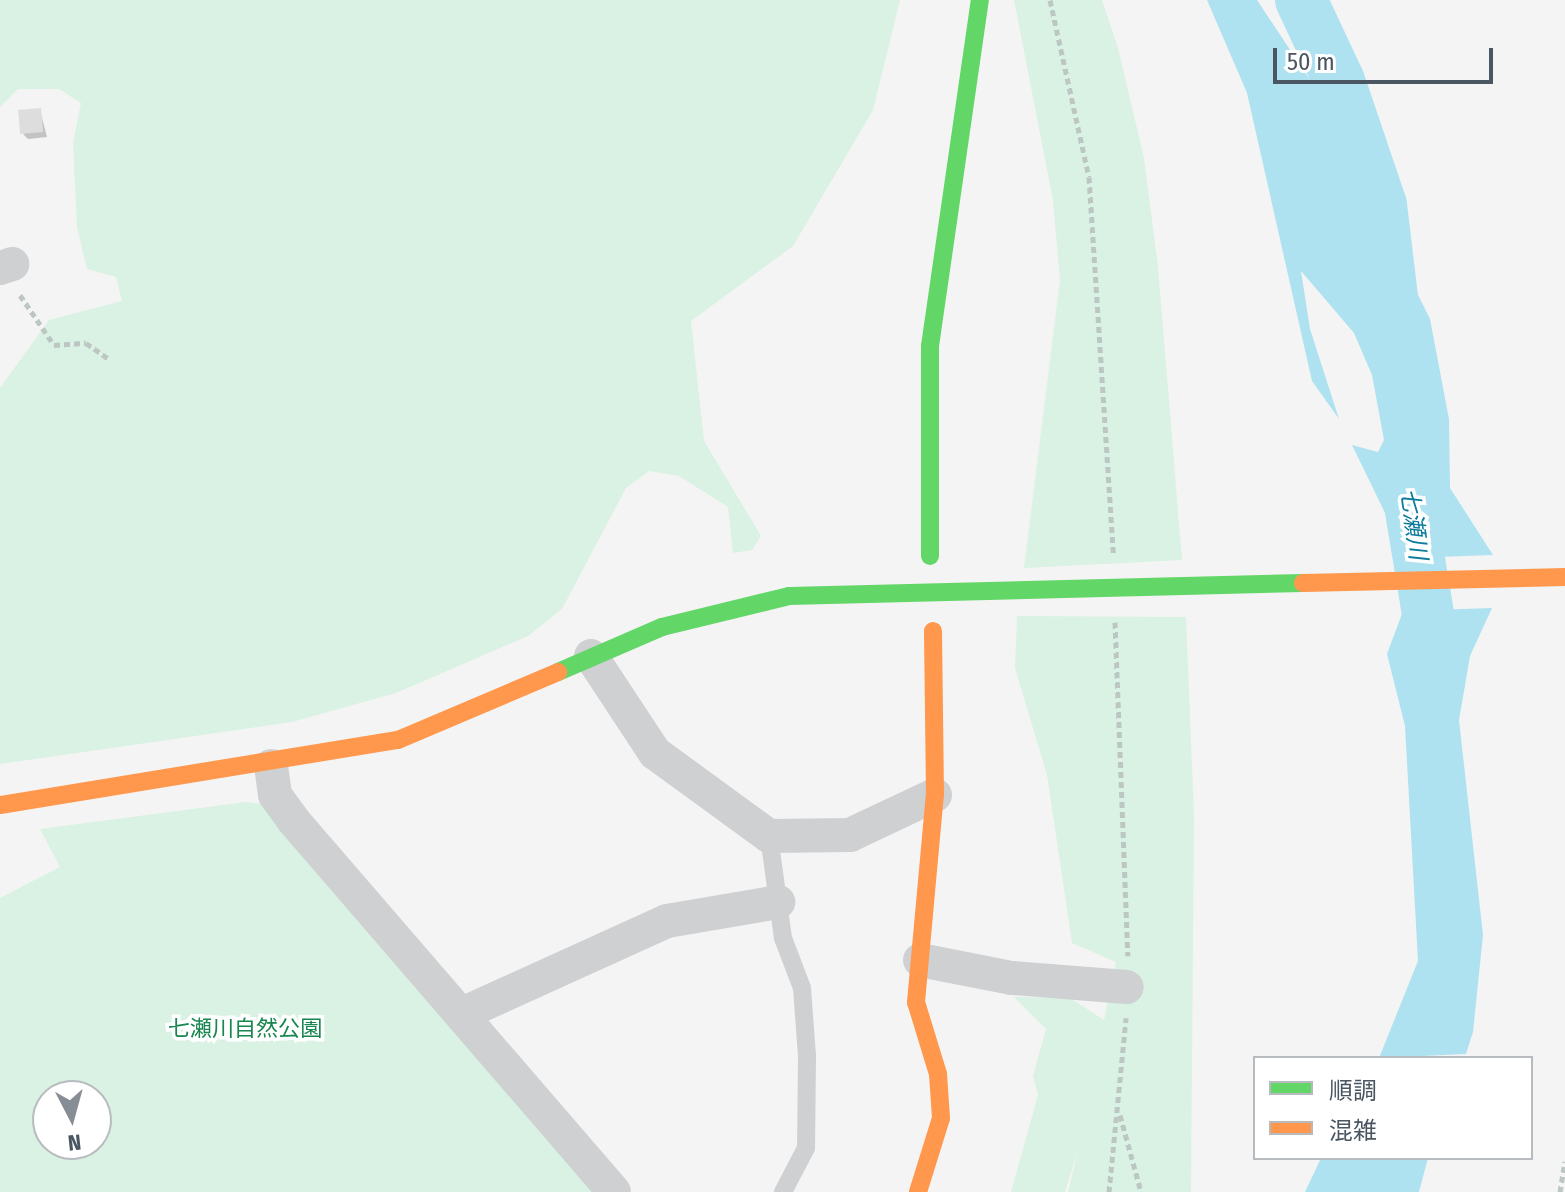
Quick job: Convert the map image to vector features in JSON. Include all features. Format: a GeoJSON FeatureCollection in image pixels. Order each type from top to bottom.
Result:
{"type":"FeatureCollection","features":[{"type":"Feature","properties":{"kind":"street"},"geometry":{"type":"LineString","coordinates":[[930,556],[930,346],[980,0]]}},
{"type":"Feature","properties":{"kind":"street"},"geometry":{"type":"LineString","coordinates":[[0,805],[271,766],[438,727],[591,656],[695,616],[789,596],[1140,583],[1565,577]]}},
{"type":"Feature","properties":{"kind":"street"},"geometry":{"type":"LineString","coordinates":[[918,1192],[941,1118],[938,1074],[917,1009],[935,795],[933,631]]}},
{"type":"Feature","properties":{"kind":"street"},"geometry":{"type":"LineString","coordinates":[[591,656],[655,753],[769,836],[850,835],[935,795]]}},
{"type":"Feature","properties":{"kind":"street"},"geometry":{"type":"LineString","coordinates":[[271,766],[275,795],[293,820],[614,1192]]}},
{"type":"Feature","properties":{"kind":"street"},"geometry":{"type":"LineString","coordinates":[[462,1014],[667,921],[778,902]]}},
{"type":"Feature","properties":{"kind":"street"},"geometry":{"type":"LineString","coordinates":[[920,960],[1012,978],[1127,987]]}},
{"type":"Feature","properties":{"kind":"lane"},"geometry":{"type":"LineString","coordinates":[[769,836],[787,956],[802,988],[807,1056],[806,1148],[783,1192]]}},
{"type":"Feature","properties":{"kind":"path"},"geometry":{"type":"LineString","coordinates":[[1050,0],[1089,177],[1114,566]]}},
{"type":"Feature","properties":{"kind":"path"},"geometry":{"type":"LineString","coordinates":[[4,266],[54,345],[86,343],[110,360]]}},
{"type":"Feature","properties":{"kind":"path"},"geometry":{"type":"LineString","coordinates":[[1115,603],[1119,769]]}},
{"type":"Feature","properties":{"kind":"path"},"geometry":{"type":"LineString","coordinates":[[1119,1111],[1141,1192]]}},
{"type":"Feature","properties":{"kind":"path"},"geometry":{"type":"LineString","coordinates":[[1560,1192],[1565,1161]]}},
{"type":"Feature","properties":{"kind":"green space"},"geometry":{"type":"Polygon","coordinates":[[[0,0],[900,0],[873,110],[793,246],[691,321],[704,441],[761,536],[752,550],[733,553],[728,507],[679,476],[649,471],[626,488],[562,609],[528,636],[396,693],[292,722],[0,764],[0,388],[49,320],[122,301],[116,277],[87,269],[77,227],[73,143],[81,103],[59,89],[18,89],[0,107],[0,0]]]}},
{"type":"Feature","properties":{"kind":"green space"},"geometry":{"type":"Polygon","coordinates":[[[1014,0],[1102,0],[1118,48],[1144,158],[1158,267],[1182,560],[1024,568],[1060,280],[1053,200],[1014,0]]]}},
{"type":"Feature","properties":{"kind":"green space"},"geometry":{"type":"Polygon","coordinates":[[[1017,616],[1186,617],[1194,817],[1191,1192],[1068,1192],[1079,1147],[1065,1192],[1011,1192],[1038,1095],[1033,1076],[1046,1029],[1014,997],[1070,998],[1104,1020],[1116,962],[1072,943],[1047,775],[1015,668],[1017,616]]]}},
{"type":"Feature","properties":{"kind":"green space","name":"七瀬川自然公園"},"geometry":{"type":"Polygon","coordinates":[[[246,802],[264,804],[600,1192],[0,1192],[0,898],[60,867],[40,829],[246,802]]]}},
{"type":"Feature","properties":{"kind":"water"},"geometry":{"type":"Polygon","coordinates":[[[1207,0],[1257,0],[1314,86],[1430,319],[1449,419],[1450,488],[1493,555],[1407,558],[1352,445],[1378,452],[1384,440],[1372,375],[1354,333],[1301,271],[1310,329],[1339,419],[1312,381],[1247,93],[1207,0]]]}},
{"type":"Feature","properties":{"kind":"water"},"geometry":{"type":"Polygon","coordinates":[[[1492,608],[1470,656],[1459,720],[1483,935],[1473,1032],[1466,1054],[1380,1056],[1418,961],[1405,726],[1387,654],[1403,611],[1492,608]]]}},
{"type":"Feature","properties":{"kind":"water"},"geometry":{"type":"Polygon","coordinates":[[[1320,1160],[1427,1160],[1419,1192],[1305,1192],[1320,1160]]]}},
{"type":"Feature","properties":{"kind":"building"},"geometry":{"type":"Polygon","coordinates":[[[41,108],[43,132],[20,134],[18,110],[41,108]]]}},
{"type":"Feature","properties":{"kind":"waterway","name":"七瀬川"},"geometry":{"type":"LineString","coordinates":[[1301,0],[1339,81],[1381,205],[1392,297]]}},
{"type":"Feature","properties":{"kind":"waterway","name":"七瀬川"},"geometry":{"type":"LineString","coordinates":[[1407,487],[1439,681]]}},
{"type":"Feature","properties":{"kind":"traffic: fast"},"geometry":{"type":"LineString","coordinates":[[930,556],[930,346],[980,0]]}},
{"type":"Feature","properties":{"kind":"traffic: fast"},"geometry":{"type":"LineString","coordinates":[[558,672],[662,627],[789,596],[1303,583]]}},
{"type":"Feature","properties":{"kind":"traffic: slow"},"geometry":{"type":"LineString","coordinates":[[1303,583],[1565,577]]}},
{"type":"Feature","properties":{"kind":"traffic: slow"},"geometry":{"type":"LineString","coordinates":[[918,1192],[941,1118],[938,1074],[916,1002],[935,795],[933,631]]}},
{"type":"Feature","properties":{"kind":"traffic: slow"},"geometry":{"type":"LineString","coordinates":[[0,805],[398,740],[558,672]]}}]}
